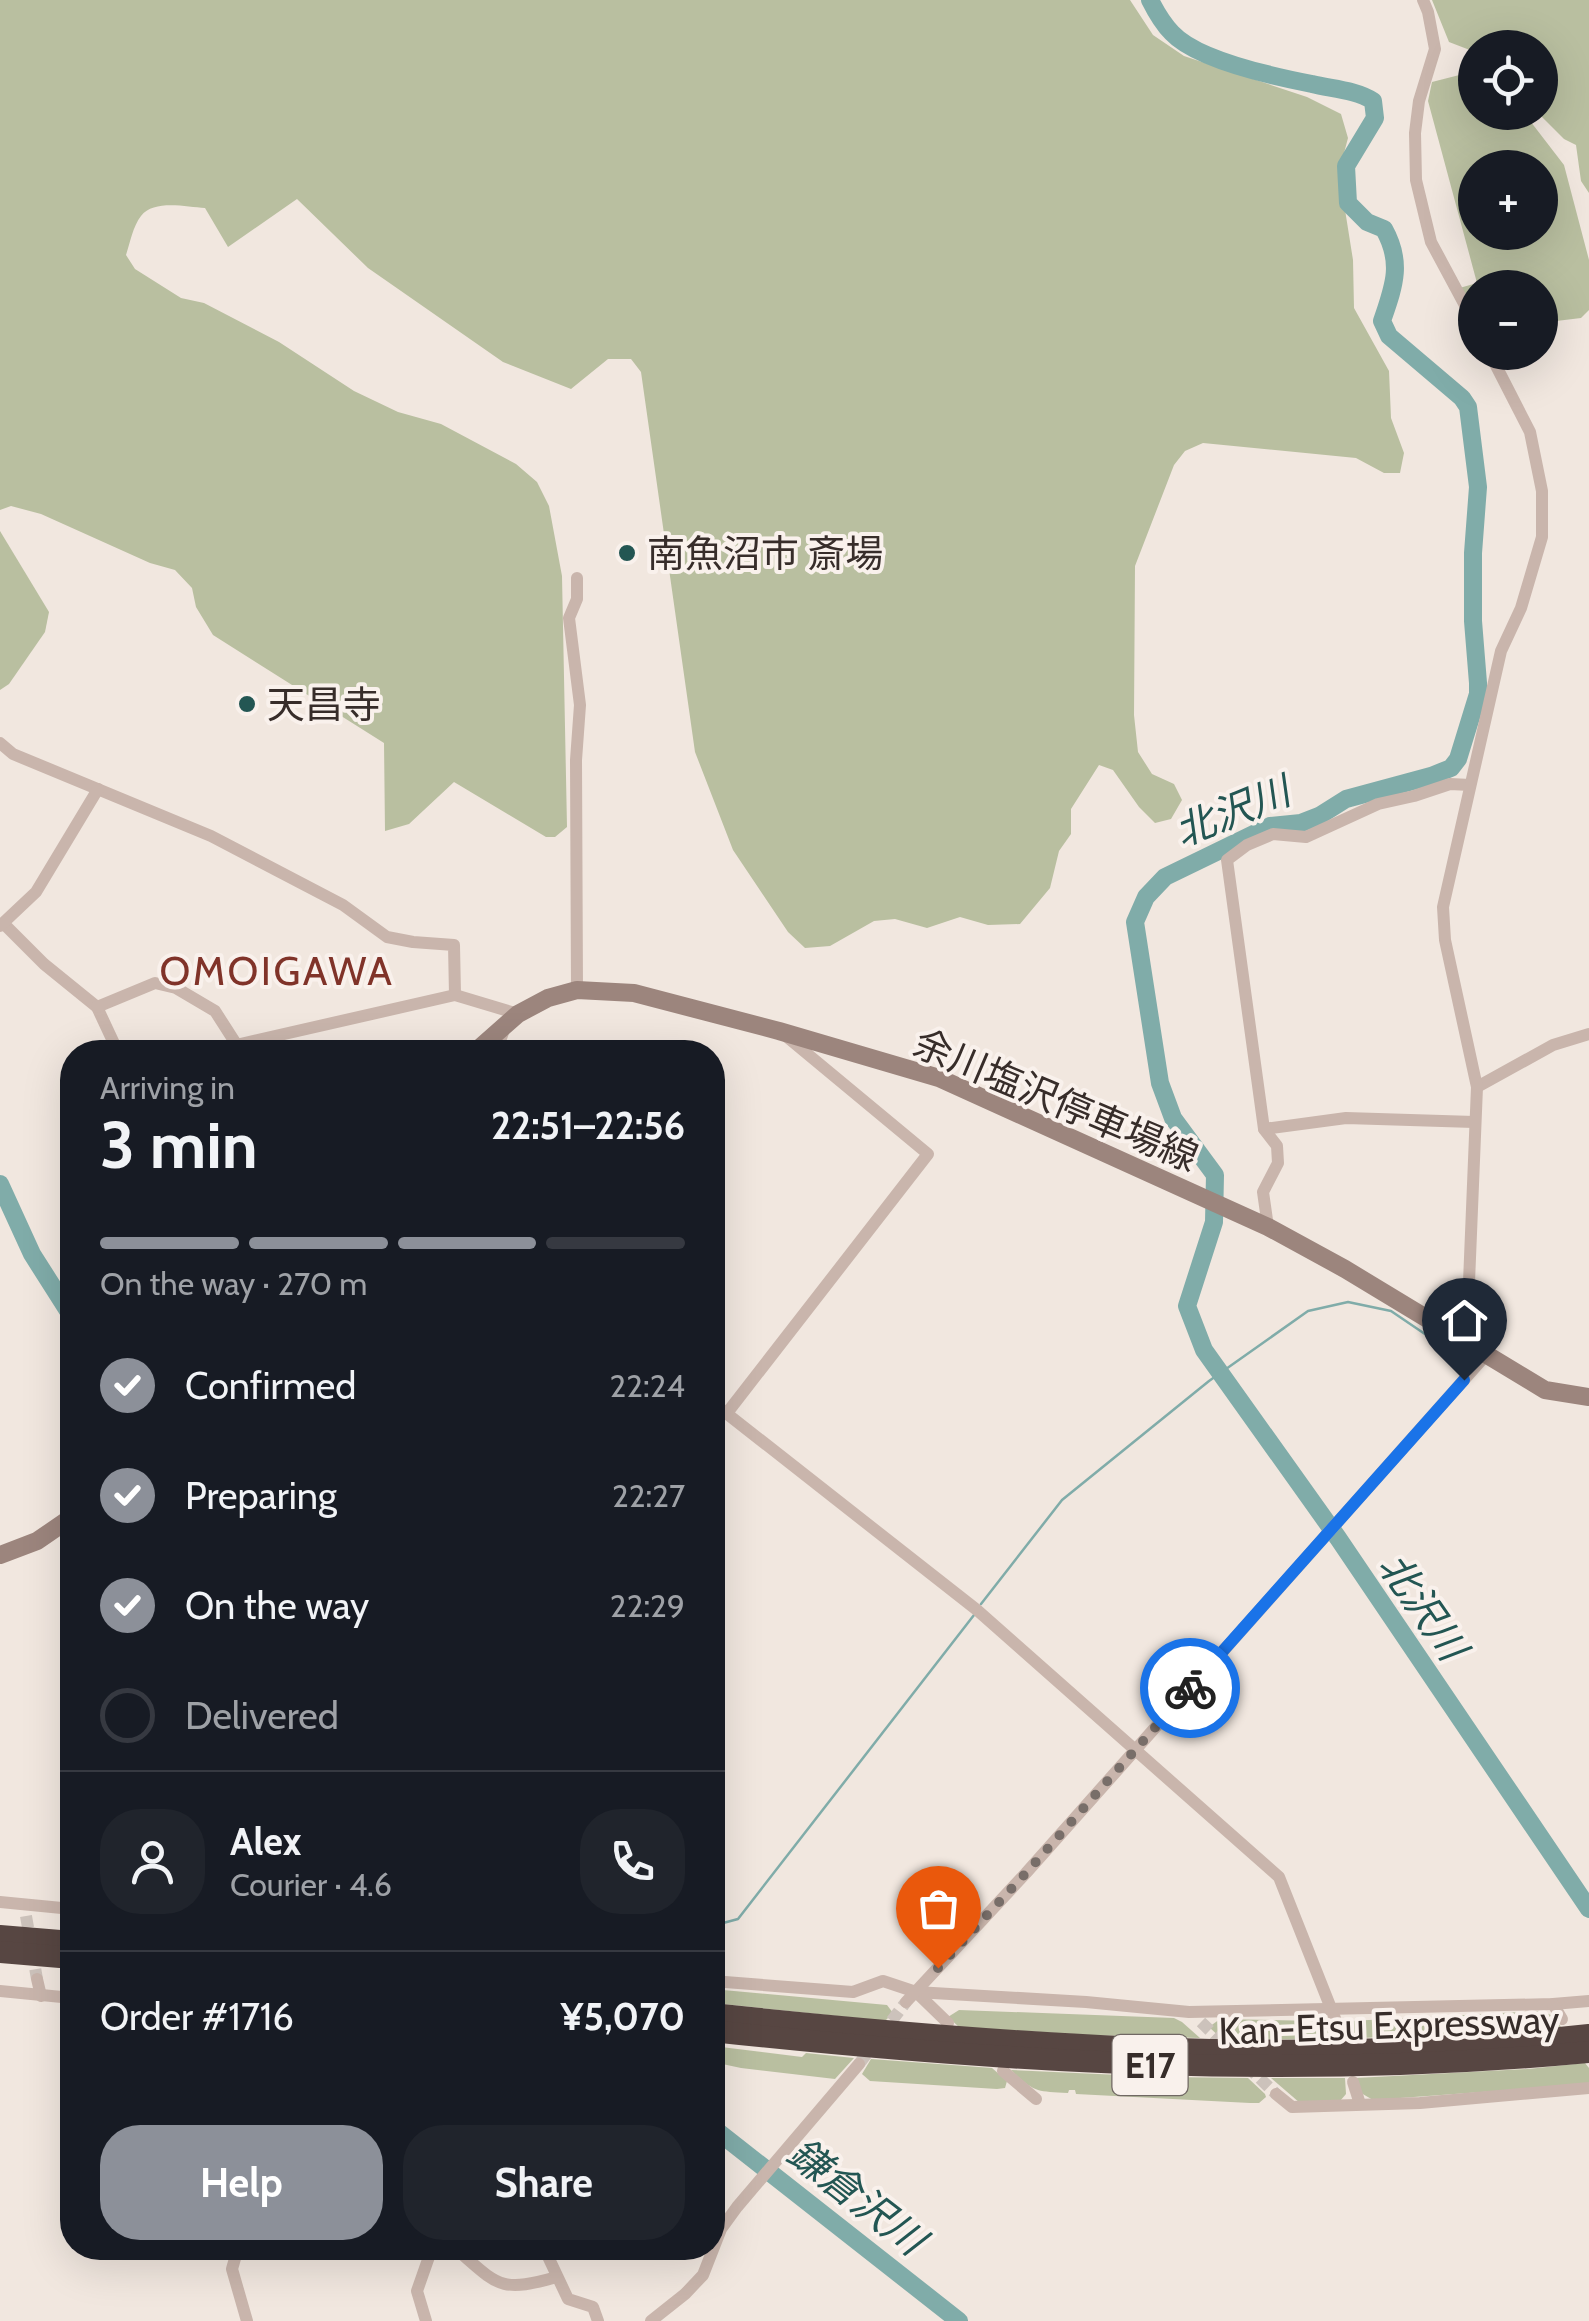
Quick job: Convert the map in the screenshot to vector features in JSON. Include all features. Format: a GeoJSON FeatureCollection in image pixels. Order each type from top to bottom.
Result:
{"type":"FeatureCollection","features":[{"type":"Feature","properties":{"kind":"highway"},"geometry":{"type":"LineString","coordinates":[[0,1936],[60,1941]]}},
{"type":"Feature","properties":{"kind":"highway"},"geometry":{"type":"LineString","coordinates":[[0,1952],[60,1957]]}},
{"type":"Feature","properties":{"kind":"highway","name":"Kan-Etsu Expressway"},"geometry":{"type":"LineString","coordinates":[[725,2015],[986,2040],[1166,2048],[1367,2049],[1589,2035]]}},
{"type":"Feature","properties":{"kind":"highway","name":"Kan-Etsu Expressway"},"geometry":{"type":"LineString","coordinates":[[725,2031],[981,2057],[1164,2066],[1399,2065],[1589,2052]]}},
{"type":"Feature","properties":{"kind":"main road","name":"余川塩沢停車場線"},"geometry":{"type":"LineString","coordinates":[[488,1040],[512,1019],[548,998],[577,990],[634,993],[940,1078],[1268,1227],[1545,1390],[1589,1396]]}},
{"type":"Feature","properties":{"kind":"main road"},"geometry":{"type":"LineString","coordinates":[[0,1555],[37,1541],[60,1526]]}},
{"type":"Feature","properties":{"kind":"street"},"geometry":{"type":"LineString","coordinates":[[1422,0],[1435,49],[1419,101],[1416,180],[1432,242],[1458,292]]}},
{"type":"Feature","properties":{"kind":"street"},"geometry":{"type":"LineString","coordinates":[[911,1997],[1486,1355],[1488,1334],[1469,1282],[1477,1087],[1445,940],[1443,907],[1501,651],[1521,608],[1542,538],[1542,491],[1530,432],[1499,370]]}},
{"type":"Feature","properties":{"kind":"street"},"geometry":{"type":"LineString","coordinates":[[577,578],[576,599],[569,618],[580,704],[576,778],[577,990]]}},
{"type":"Feature","properties":{"kind":"street"},"geometry":{"type":"LineString","coordinates":[[0,743],[13,754],[211,836],[342,906],[388,937],[454,945],[455,994]]}},
{"type":"Feature","properties":{"kind":"street"},"geometry":{"type":"LineString","coordinates":[[1268,1227],[1263,1192],[1278,1163],[1277,1146],[1264,1129],[1228,860],[1247,845],[1272,834],[1306,837],[1378,804],[1450,784],[1470,784]]}},
{"type":"Feature","properties":{"kind":"street"},"geometry":{"type":"LineString","coordinates":[[98,789],[36,892],[2,925],[97,1007],[112,1040]]}},
{"type":"Feature","properties":{"kind":"street"},"geometry":{"type":"LineString","coordinates":[[97,1007],[155,983],[176,988],[215,1011],[233,1040]]}},
{"type":"Feature","properties":{"kind":"street"},"geometry":{"type":"LineString","coordinates":[[274,1040],[455,994],[512,1019],[502,1040]]}},
{"type":"Feature","properties":{"kind":"street"},"geometry":{"type":"LineString","coordinates":[[780,1031],[928,1154],[727,1413],[977,1610],[1279,1877],[1334,2015]]}},
{"type":"Feature","properties":{"kind":"street"},"geometry":{"type":"LineString","coordinates":[[1477,1087],[1553,1046],[1589,1034]]}},
{"type":"Feature","properties":{"kind":"street"},"geometry":{"type":"LineString","coordinates":[[1264,1129],[1346,1118],[1474,1122]]}},
{"type":"Feature","properties":{"kind":"street"},"geometry":{"type":"LineString","coordinates":[[0,1902],[25,1910],[60,1909]]}},
{"type":"Feature","properties":{"kind":"street"},"geometry":{"type":"LineString","coordinates":[[37,1979],[41,1996]]}},
{"type":"Feature","properties":{"kind":"street"},"geometry":{"type":"LineString","coordinates":[[725,1983],[853,1992],[884,1981],[948,2023]]}},
{"type":"Feature","properties":{"kind":"street"},"geometry":{"type":"LineString","coordinates":[[0,1991],[60,1997]]}},
{"type":"Feature","properties":{"kind":"street"},"geometry":{"type":"LineString","coordinates":[[911,1997],[1086,2002],[1190,2012],[1334,2015],[1589,2001]]}},
{"type":"Feature","properties":{"kind":"street"},"geometry":{"type":"LineString","coordinates":[[1553,2004],[1562,2019]]}},
{"type":"Feature","properties":{"kind":"street"},"geometry":{"type":"LineString","coordinates":[[1190,2012],[1201,2022]]}},
{"type":"Feature","properties":{"kind":"street"},"geometry":{"type":"LineString","coordinates":[[725,2224],[859,2064]]}},
{"type":"Feature","properties":{"kind":"street"},"geometry":{"type":"LineString","coordinates":[[1003,2071],[1036,2100]]}},
{"type":"Feature","properties":{"kind":"street"},"geometry":{"type":"LineString","coordinates":[[1353,2082],[1360,2104]]}},
{"type":"Feature","properties":{"kind":"street"},"geometry":{"type":"LineString","coordinates":[[1276,2094],[1292,2108],[1420,2103],[1589,2088]]}},
{"type":"Feature","properties":{"kind":"street"},"geometry":{"type":"LineString","coordinates":[[234,2260],[232,2269],[246,2321]]}},
{"type":"Feature","properties":{"kind":"street"},"geometry":{"type":"LineString","coordinates":[[426,2321],[417,2291],[429,2260]]}},
{"type":"Feature","properties":{"kind":"street"},"geometry":{"type":"LineString","coordinates":[[470,2260],[495,2282],[522,2286],[557,2276]]}},
{"type":"Feature","properties":{"kind":"street"},"geometry":{"type":"LineString","coordinates":[[550,2260],[568,2299],[593,2307],[598,2321]]}},
{"type":"Feature","properties":{"kind":"street"},"geometry":{"type":"LineString","coordinates":[[651,2321],[685,2294],[702,2275],[708,2260]]}},
{"type":"Feature","properties":{"kind":"green space"},"geometry":{"type":"Polygon","coordinates":[[[0,0],[1130,0],[1153,35],[1184,56],[1307,97],[1341,114],[1348,138],[1339,172],[1353,260],[1354,308],[1389,371],[1391,418],[1404,453],[1400,473],[1384,473],[1356,458],[1203,443],[1185,451],[1174,465],[1135,566],[1134,715],[1138,752],[1152,774],[1174,784],[1182,800],[1171,819],[1155,823],[1113,770],[1099,765],[1071,809],[1071,834],[1059,851],[1050,888],[1020,924],[988,925],[960,917],[927,928],[895,919],[874,921],[830,946],[805,948],[788,932],[733,850],[695,752],[641,372],[631,359],[608,359],[571,389],[503,362],[368,268],[297,199],[228,247],[205,208],[154,207],[141,216],[132,235],[126,255],[135,269],[181,298],[204,303],[279,342],[354,391],[398,412],[441,424],[516,464],[537,482],[549,506],[562,576],[567,827],[555,837],[546,837],[454,782],[409,824],[385,831],[384,743],[213,635],[196,607],[192,588],[175,570],[150,563],[41,514],[11,506],[0,510],[0,0]]]}},
{"type":"Feature","properties":{"kind":"green space"},"geometry":{"type":"Polygon","coordinates":[[[1432,0],[1589,0],[1589,193],[1581,181],[1576,145],[1555,130],[1558,30],[1458,30],[1458,45],[1449,42],[1432,0]]]}},
{"type":"Feature","properties":{"kind":"green space"},"geometry":{"type":"Polygon","coordinates":[[[1458,75],[1458,130],[1537,130],[1552,150],[1458,150],[1458,212],[1428,101],[1432,82],[1458,75]]]}},
{"type":"Feature","properties":{"kind":"green space"},"geometry":{"type":"Polygon","coordinates":[[[1558,157],[1564,165],[1589,260],[1589,310],[1581,318],[1558,321],[1558,270],[1474,270],[1468,250],[1558,250],[1558,157]]]}},
{"type":"Feature","properties":{"kind":"green space"},"geometry":{"type":"Polygon","coordinates":[[[0,531],[49,612],[45,632],[9,684],[0,690],[0,531]]]}},
{"type":"Feature","properties":{"kind":"green space"},"geometry":{"type":"Polygon","coordinates":[[[725,1990],[887,2005],[893,2013],[885,2021],[725,2004],[725,1990]]]}},
{"type":"Feature","properties":{"kind":"green space"},"geometry":{"type":"Polygon","coordinates":[[[959,2010],[1174,2018],[1200,2038],[959,2027],[948,2017],[959,2010]]]}},
{"type":"Feature","properties":{"kind":"green space"},"geometry":{"type":"Polygon","coordinates":[[[1542,2011],[1553,2016],[1561,2027],[1345,2039],[1344,2036],[1350,2021],[1542,2011]]]}},
{"type":"Feature","properties":{"kind":"green space"},"geometry":{"type":"Polygon","coordinates":[[[1220,2019],[1317,2021],[1328,2027],[1334,2039],[1223,2040],[1209,2027],[1220,2019]]]}},
{"type":"Feature","properties":{"kind":"green space"},"geometry":{"type":"Polygon","coordinates":[[[725,2047],[802,2057],[806,2053],[854,2058],[835,2079],[725,2065],[725,2047]]]}},
{"type":"Feature","properties":{"kind":"green space"},"geometry":{"type":"Polygon","coordinates":[[[871,2059],[992,2068],[1007,2081],[1005,2088],[997,2089],[870,2081],[862,2074],[871,2059]]]}},
{"type":"Feature","properties":{"kind":"green space"},"geometry":{"type":"Polygon","coordinates":[[[1585,2063],[1589,2084],[1373,2100],[1361,2093],[1356,2078],[1528,2069],[1585,2063]]]}},
{"type":"Feature","properties":{"kind":"green space"},"geometry":{"type":"Polygon","coordinates":[[[1011,2070],[1248,2078],[1266,2097],[1259,2103],[1250,2103],[1076,2094],[1075,2090],[1049,2092],[1031,2087],[1011,2070]]]}},
{"type":"Feature","properties":{"kind":"green space"},"geometry":{"type":"Polygon","coordinates":[[[1271,2078],[1345,2078],[1346,2094],[1340,2101],[1300,2103],[1271,2078]]]}},
{"type":"Feature","properties":{"kind":"waterway","name":"北沢川"},"geometry":{"type":"LineString","coordinates":[[1150,0],[1172,33],[1199,51],[1258,72],[1352,92],[1373,101],[1375,118],[1346,166],[1348,203],[1367,222],[1384,229],[1390,241],[1395,275],[1382,321],[1389,336],[1468,407],[1478,487],[1473,553],[1478,694],[1458,759],[1451,768],[1346,799],[1301,823],[1270,826],[1165,877],[1146,897],[1135,922],[1160,1083],[1173,1118],[1215,1175],[1214,1222],[1187,1306],[1204,1350],[1338,1538],[1589,1909]]}},
{"type":"Feature","properties":{"kind":"waterway","name":"鎌倉沢川"},"geometry":{"type":"LineString","coordinates":[[0,1184],[32,1254],[60,1298]]}},
{"type":"Feature","properties":{"kind":"waterway"},"geometry":{"type":"LineString","coordinates":[[981,1604],[1062,1500],[1209,1381],[1308,1311],[1348,1302],[1391,1311],[1450,1351]]}},
{"type":"Feature","properties":{"kind":"waterway"},"geometry":{"type":"LineString","coordinates":[[725,1922],[738,1919],[974,1615]]}},
{"type":"Feature","properties":{"kind":"waterway","name":"鎌倉沢川"},"geometry":{"type":"LineString","coordinates":[[725,2137],[959,2321]]}},
{"type":"Feature","properties":{"kind":"tunnel"},"geometry":{"type":"LineString","coordinates":[[26,1916],[37,1979]]}},
{"type":"Feature","properties":{"kind":"tunnel"},"geometry":{"type":"LineString","coordinates":[[859,2064],[906,2002]]}},
{"type":"Feature","properties":{"kind":"tunnel"},"geometry":{"type":"LineString","coordinates":[[1201,2022],[1228,2048]]}},
{"type":"Feature","properties":{"kind":"tunnel"},"geometry":{"type":"LineString","coordinates":[[1247,2066],[1276,2094]]}},
{"type":"Feature","properties":{"kind":"way so far"},"geometry":{"type":"LineString","coordinates":[[938,1968],[1190,1688]]}},
{"type":"Feature","properties":{"kind":"place","name":"南魚沼市 斎場"},"geometry":{"type":"Point","coordinates":[627,553]}},
{"type":"Feature","properties":{"kind":"place","name":"天昌寺"},"geometry":{"type":"Point","coordinates":[247,704]}},
{"type":"Feature","properties":{"kind":"district","name":"OMOIGAWA"},"geometry":{"type":"Point","coordinates":[277,970]}},
{"type":"Feature","properties":{"kind":"route"},"geometry":{"type":"LineString","coordinates":[[1190,1688],[1464,1380]]}}]}
